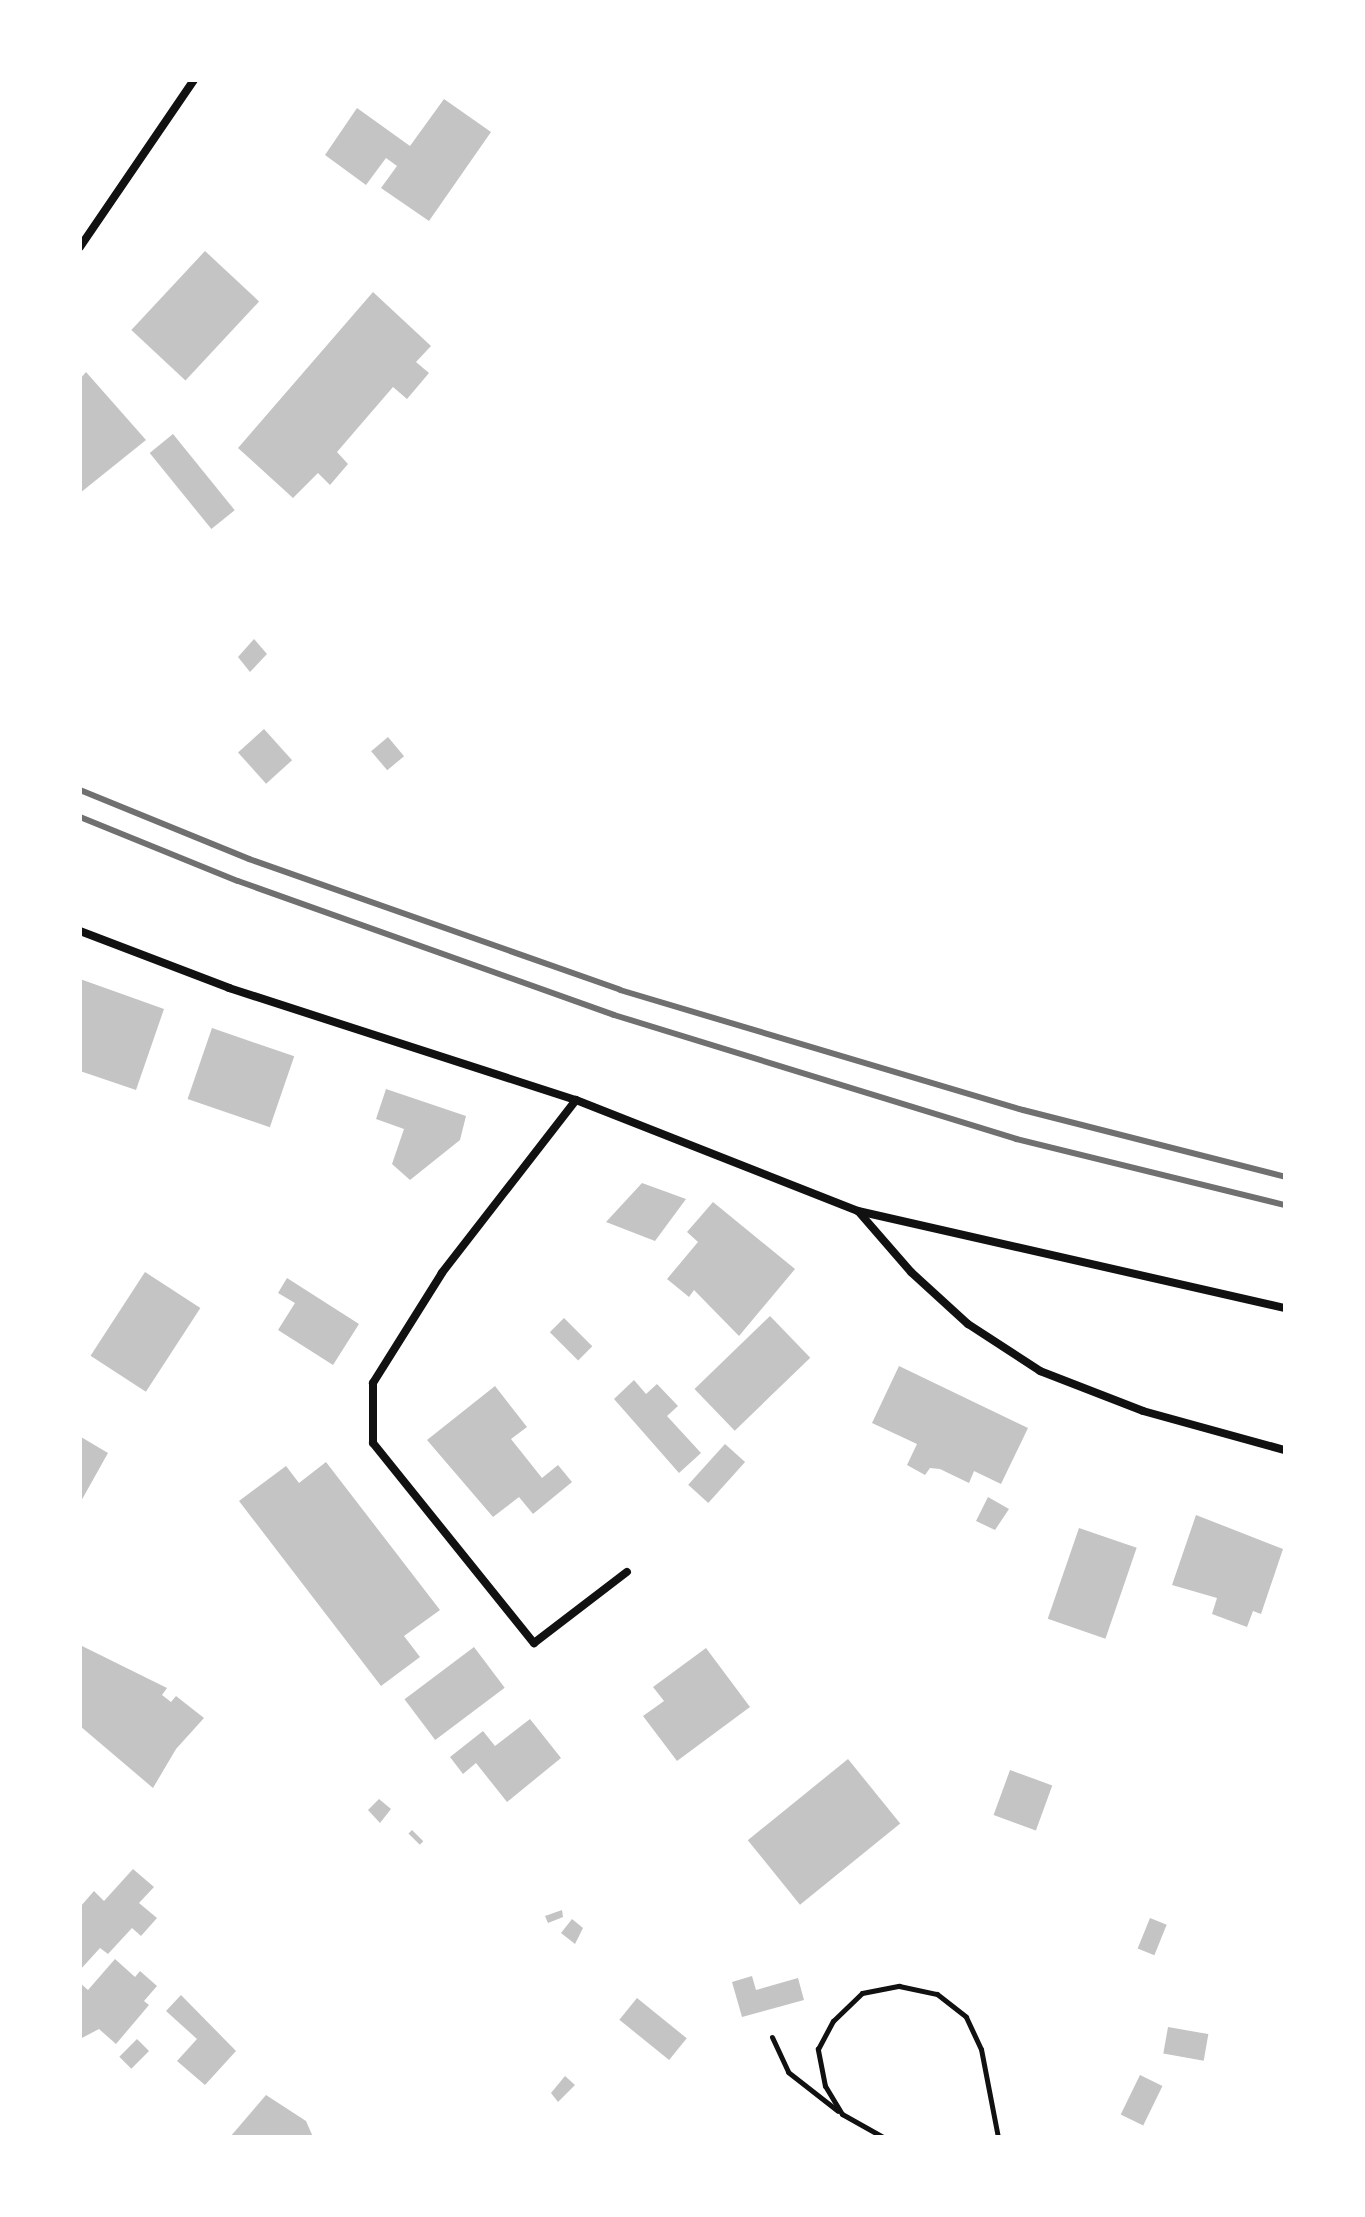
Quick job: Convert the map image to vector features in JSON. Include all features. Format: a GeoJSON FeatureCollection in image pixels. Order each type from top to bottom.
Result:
{"type":"FeatureCollection","features":[{"type":"Feature","properties":{"kind":"street"},"geometry":{"type":"LineString","coordinates":[[80,247],[194,80]]}},
{"type":"Feature","properties":{"kind":"street"},"geometry":{"type":"LineString","coordinates":[[80,931],[229,988],[576,1100],[858,1211],[1285,1308]]}},
{"type":"Feature","properties":{"kind":"street"},"geometry":{"type":"LineString","coordinates":[[576,1100],[442,1273],[373,1383],[373,1443],[534,1643],[627,1572]]}},
{"type":"Feature","properties":{"kind":"street"},"geometry":{"type":"LineString","coordinates":[[858,1211],[911,1272],[968,1324],[1040,1371],[1143,1411],[1285,1450]]}},
{"type":"Feature","properties":{"kind":"path"},"geometry":{"type":"LineString","coordinates":[[842,2114],[825,2086],[818,2049],[833,2021],[862,1993],[899,1986],[937,1994],[966,2017],[981,2049],[998,2137]]}},
{"type":"Feature","properties":{"kind":"path"},"geometry":{"type":"LineString","coordinates":[[772,2037],[788,2072],[842,2114],[883,2137]]}},
{"type":"Feature","properties":{"kind":"building"},"geometry":{"type":"Polygon","coordinates":[[[444,99],[491,132],[429,221],[381,188],[397,166],[386,158],[366,185],[325,155],[357,108],[410,146],[444,99]]]}},
{"type":"Feature","properties":{"kind":"building"},"geometry":{"type":"Polygon","coordinates":[[[205,251],[259,301],[185,380],[131,330],[205,251]]]}},
{"type":"Feature","properties":{"kind":"building"},"geometry":{"type":"Polygon","coordinates":[[[373,292],[431,346],[416,362],[429,373],[407,399],[393,387],[337,452],[348,464],[330,485],[318,473],[293,498],[238,448],[373,292]]]}},
{"type":"Feature","properties":{"kind":"building"},"geometry":{"type":"Polygon","coordinates":[[[86,372],[146,440],[80,493],[80,379],[86,372]]]}},
{"type":"Feature","properties":{"kind":"building"},"geometry":{"type":"Polygon","coordinates":[[[173,434],[235,510],[211,529],[150,453],[173,434]]]}},
{"type":"Feature","properties":{"kind":"building"},"geometry":{"type":"Polygon","coordinates":[[[254,639],[267,654],[250,672],[238,657],[254,639]]]}},
{"type":"Feature","properties":{"kind":"building"},"geometry":{"type":"Polygon","coordinates":[[[264,729],[292,760],[266,784],[238,752],[264,729]]]}},
{"type":"Feature","properties":{"kind":"building"},"geometry":{"type":"Polygon","coordinates":[[[388,737],[404,756],[387,770],[371,751],[388,737]]]}},
{"type":"Feature","properties":{"kind":"building"},"geometry":{"type":"Polygon","coordinates":[[[80,979],[164,1009],[136,1090],[80,1071],[80,979]]]}},
{"type":"Feature","properties":{"kind":"building"},"geometry":{"type":"Polygon","coordinates":[[[212,1028],[294,1056],[270,1127],[188,1099],[212,1028]]]}},
{"type":"Feature","properties":{"kind":"building"},"geometry":{"type":"Polygon","coordinates":[[[386,1089],[466,1116],[460,1140],[410,1180],[392,1164],[404,1129],[376,1119],[386,1089]]]}},
{"type":"Feature","properties":{"kind":"building"},"geometry":{"type":"Polygon","coordinates":[[[642,1183],[686,1199],[655,1241],[606,1222],[642,1183]]]}},
{"type":"Feature","properties":{"kind":"building"},"geometry":{"type":"Polygon","coordinates":[[[713,1202],[795,1269],[739,1336],[694,1290],[689,1297],[667,1279],[698,1242],[687,1232],[713,1202]]]}},
{"type":"Feature","properties":{"kind":"building"},"geometry":{"type":"Polygon","coordinates":[[[145,1272],[200,1308],[146,1392],[91,1356],[145,1272]]]}},
{"type":"Feature","properties":{"kind":"building"},"geometry":{"type":"Polygon","coordinates":[[[287,1278],[359,1324],[333,1365],[278,1330],[295,1303],[278,1293],[287,1278]]]}},
{"type":"Feature","properties":{"kind":"building"},"geometry":{"type":"Polygon","coordinates":[[[770,1316],[810,1358],[735,1431],[694,1389],[770,1316]]]}},
{"type":"Feature","properties":{"kind":"building"},"geometry":{"type":"Polygon","coordinates":[[[564,1318],[592,1346],[578,1360],[550,1332],[564,1318]]]}},
{"type":"Feature","properties":{"kind":"building"},"geometry":{"type":"Polygon","coordinates":[[[899,1366],[1028,1428],[1001,1484],[974,1471],[969,1483],[940,1469],[930,1468],[925,1475],[907,1465],[917,1444],[872,1423],[899,1366]]]}},
{"type":"Feature","properties":{"kind":"building"},"geometry":{"type":"Polygon","coordinates":[[[634,1380],[646,1394],[657,1384],[678,1406],[667,1416],[701,1453],[679,1473],[614,1399],[634,1380]]]}},
{"type":"Feature","properties":{"kind":"building"},"geometry":{"type":"Polygon","coordinates":[[[495,1386],[527,1427],[511,1439],[542,1478],[558,1465],[572,1482],[533,1514],[519,1497],[493,1517],[427,1440],[495,1386]]]}},
{"type":"Feature","properties":{"kind":"building"},"geometry":{"type":"Polygon","coordinates":[[[80,1439],[108,1453],[80,1503],[80,1439]]]}},
{"type":"Feature","properties":{"kind":"building"},"geometry":{"type":"Polygon","coordinates":[[[725,1444],[745,1462],[708,1503],[688,1485],[725,1444]]]}},
{"type":"Feature","properties":{"kind":"building"},"geometry":{"type":"Polygon","coordinates":[[[326,1462],[440,1610],[404,1636],[420,1657],[381,1686],[239,1501],[286,1466],[299,1483],[326,1462]]]}},
{"type":"Feature","properties":{"kind":"building"},"geometry":{"type":"Polygon","coordinates":[[[988,1497],[1009,1509],[995,1530],[976,1521],[988,1497]]]}},
{"type":"Feature","properties":{"kind":"building"},"geometry":{"type":"Polygon","coordinates":[[[1196,1515],[1283,1549],[1261,1614],[1253,1611],[1247,1627],[1212,1614],[1217,1598],[1172,1585],[1196,1515]]]}},
{"type":"Feature","properties":{"kind":"building"},"geometry":{"type":"Polygon","coordinates":[[[1079,1528],[1137,1548],[1105,1639],[1048,1619],[1079,1528]]]}},
{"type":"Feature","properties":{"kind":"building"},"geometry":{"type":"Polygon","coordinates":[[[80,1645],[167,1688],[162,1695],[171,1702],[176,1696],[204,1718],[176,1749],[153,1788],[80,1726],[80,1645]]]}},
{"type":"Feature","properties":{"kind":"building"},"geometry":{"type":"Polygon","coordinates":[[[474,1647],[505,1688],[435,1740],[405,1699],[474,1647]]]}},
{"type":"Feature","properties":{"kind":"building"},"geometry":{"type":"Polygon","coordinates":[[[706,1648],[750,1707],[677,1761],[643,1716],[664,1701],[653,1687],[706,1648]]]}},
{"type":"Feature","properties":{"kind":"building"},"geometry":{"type":"Polygon","coordinates":[[[530,1719],[561,1758],[507,1802],[476,1763],[463,1774],[450,1757],[483,1731],[495,1746],[530,1719]]]}},
{"type":"Feature","properties":{"kind":"building"},"geometry":{"type":"Polygon","coordinates":[[[848,1759],[900,1824],[800,1905],[748,1840],[848,1759]]]}},
{"type":"Feature","properties":{"kind":"building"},"geometry":{"type":"Polygon","coordinates":[[[1010,1770],[1052,1785],[1036,1830],[994,1815],[1010,1770]]]}},
{"type":"Feature","properties":{"kind":"building"},"geometry":{"type":"Polygon","coordinates":[[[379,1799],[391,1809],[380,1823],[368,1810],[379,1799]]]}},
{"type":"Feature","properties":{"kind":"building"},"geometry":{"type":"Polygon","coordinates":[[[412,1830],[423,1841],[420,1845],[408,1834],[412,1830]]]}},
{"type":"Feature","properties":{"kind":"building"},"geometry":{"type":"Polygon","coordinates":[[[133,1869],[154,1887],[139,1903],[157,1918],[141,1936],[132,1928],[108,1954],[100,1948],[80,1970],[80,1907],[94,1891],[104,1901],[133,1869]]]}},
{"type":"Feature","properties":{"kind":"building"},"geometry":{"type":"Polygon","coordinates":[[[562,1910],[563,1917],[548,1923],[545,1916],[562,1910]]]}},
{"type":"Feature","properties":{"kind":"building"},"geometry":{"type":"Polygon","coordinates":[[[1150,1918],[1167,1925],[1154,1955],[1138,1949],[1150,1918]]]}},
{"type":"Feature","properties":{"kind":"building"},"geometry":{"type":"Polygon","coordinates":[[[572,1919],[583,1928],[575,1944],[561,1933],[572,1919]]]}},
{"type":"Feature","properties":{"kind":"building"},"geometry":{"type":"Polygon","coordinates":[[[115,1959],[135,1977],[140,1971],[157,1986],[144,2001],[149,2005],[116,2044],[99,2029],[80,2039],[80,1983],[88,1990],[115,1959]]]}},
{"type":"Feature","properties":{"kind":"building"},"geometry":{"type":"Polygon","coordinates":[[[752,1976],[756,1990],[798,1978],[804,2000],[742,2017],[732,1982],[752,1976]]]}},
{"type":"Feature","properties":{"kind":"building"},"geometry":{"type":"Polygon","coordinates":[[[181,1995],[236,2051],[205,2085],[177,2061],[197,2039],[166,2011],[181,1995]]]}},
{"type":"Feature","properties":{"kind":"building"},"geometry":{"type":"Polygon","coordinates":[[[637,1998],[687,2038],[669,2060],[619,2020],[637,1998]]]}},
{"type":"Feature","properties":{"kind":"building"},"geometry":{"type":"Polygon","coordinates":[[[1168,2027],[1208,2034],[1204,2061],[1163,2054],[1168,2027]]]}},
{"type":"Feature","properties":{"kind":"building"},"geometry":{"type":"Polygon","coordinates":[[[137,2039],[149,2051],[131,2069],[119,2057],[137,2039]]]}},
{"type":"Feature","properties":{"kind":"building"},"geometry":{"type":"Polygon","coordinates":[[[1140,2075],[1162,2086],[1143,2126],[1121,2115],[1140,2075]]]}},
{"type":"Feature","properties":{"kind":"building"},"geometry":{"type":"Polygon","coordinates":[[[565,2076],[575,2085],[558,2102],[551,2093],[565,2076]]]}},
{"type":"Feature","properties":{"kind":"building"},"geometry":{"type":"Polygon","coordinates":[[[266,2095],[306,2121],[313,2137],[230,2137],[266,2095]]]}},
{"type":"Feature","properties":{"kind":"railway"},"geometry":{"type":"LineString","coordinates":[[80,790],[249,859],[620,990],[1023,1110],[1285,1177]]}},
{"type":"Feature","properties":{"kind":"railway"},"geometry":{"type":"LineString","coordinates":[[80,817],[238,881],[614,1015],[1016,1139],[1285,1205]]}}]}
